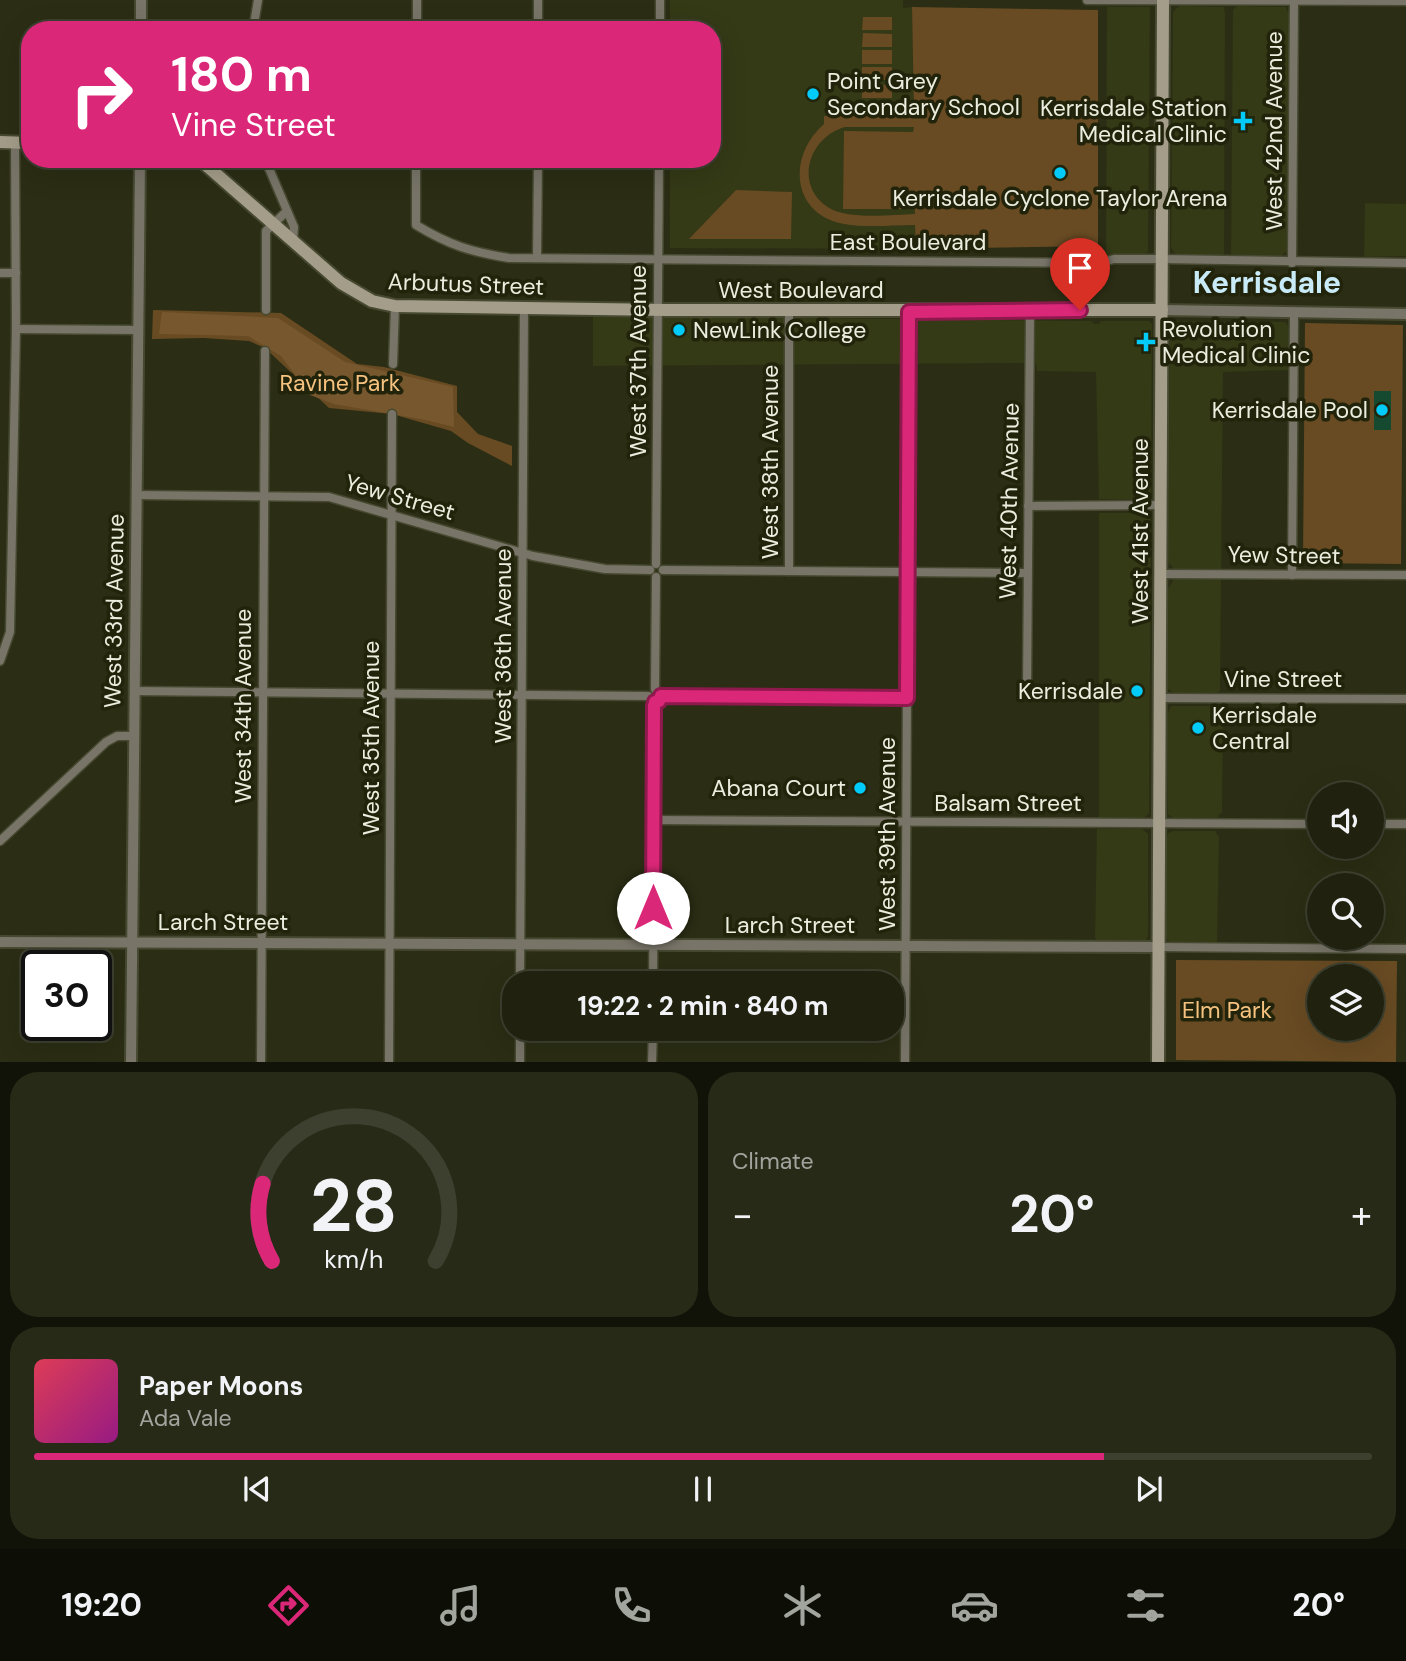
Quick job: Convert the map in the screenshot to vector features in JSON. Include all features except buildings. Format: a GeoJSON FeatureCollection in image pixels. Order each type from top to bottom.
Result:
{"type":"FeatureCollection","features":[{"type":"Feature","properties":{"kind":"main road","name":"West 41st Avenue"},"geometry":{"type":"LineString","coordinates":[[1158,1062],[1163,0]]}},
{"type":"Feature","properties":{"kind":"main road"},"geometry":{"type":"LineString","coordinates":[[0,142],[21,142]]}},
{"type":"Feature","properties":{"kind":"main road","name":"Arbutus Street"},"geometry":{"type":"LineString","coordinates":[[209,168],[355,292],[372,301],[395,306],[657,310]]}},
{"type":"Feature","properties":{"kind":"main road","name":"West Boulevard"},"geometry":{"type":"LineString","coordinates":[[657,310],[1162,310]]}},
{"type":"Feature","properties":{"kind":"street"},"geometry":{"type":"LineString","coordinates":[[141,0],[141,21]]}},
{"type":"Feature","properties":{"kind":"street"},"geometry":{"type":"LineString","coordinates":[[254,21],[258,0]]}},
{"type":"Feature","properties":{"kind":"street"},"geometry":{"type":"LineString","coordinates":[[417,0],[417,21]]}},
{"type":"Feature","properties":{"kind":"street"},"geometry":{"type":"LineString","coordinates":[[538,0],[538,21]]}},
{"type":"Feature","properties":{"kind":"street"},"geometry":{"type":"LineString","coordinates":[[660,0],[660,21]]}},
{"type":"Feature","properties":{"kind":"street"},"geometry":{"type":"LineString","coordinates":[[1087,0],[1406,1]]}},
{"type":"Feature","properties":{"kind":"street","name":"West 42nd Avenue"},"geometry":{"type":"LineString","coordinates":[[1292,263],[1294,1]]}},
{"type":"Feature","properties":{"kind":"street"},"geometry":{"type":"LineString","coordinates":[[1,655],[10,632],[16,329],[15,142]]}},
{"type":"Feature","properties":{"kind":"street","name":"West 33rd Avenue"},"geometry":{"type":"LineString","coordinates":[[131,1062],[140,168]]}},
{"type":"Feature","properties":{"kind":"street"},"geometry":{"type":"LineString","coordinates":[[269,168],[294,227],[293,241]]}},
{"type":"Feature","properties":{"kind":"street","name":"East Boulevard"},"geometry":{"type":"LineString","coordinates":[[416,168],[416,225],[441,240],[476,253],[509,258],[1100,263],[1161,259],[1406,263]]}},
{"type":"Feature","properties":{"kind":"street"},"geometry":{"type":"LineString","coordinates":[[537,258],[538,168]]}},
{"type":"Feature","properties":{"kind":"street","name":"West 37th Avenue"},"geometry":{"type":"LineString","coordinates":[[653,971],[659,168]]}},
{"type":"Feature","properties":{"kind":"street"},"geometry":{"type":"LineString","coordinates":[[266,310],[266,231],[287,212]]}},
{"type":"Feature","properties":{"kind":"street"},"geometry":{"type":"LineString","coordinates":[[0,273],[16,273]]}},
{"type":"Feature","properties":{"kind":"street"},"geometry":{"type":"LineString","coordinates":[[393,364],[395,306]]}},
{"type":"Feature","properties":{"kind":"street","name":"West 36th Avenue"},"geometry":{"type":"LineString","coordinates":[[520,971],[524,308]]}},
{"type":"Feature","properties":{"kind":"street","name":"West 38th Avenue"},"geometry":{"type":"LineString","coordinates":[[789,310],[789,571]]}},
{"type":"Feature","properties":{"kind":"street","name":"West Boulevard"},"geometry":{"type":"LineString","coordinates":[[1162,310],[1406,314]]}},
{"type":"Feature","properties":{"kind":"street","name":"West 40th Avenue"},"geometry":{"type":"LineString","coordinates":[[1027,691],[1030,311]]}},
{"type":"Feature","properties":{"kind":"street","name":"West 39th Avenue"},"geometry":{"type":"LineString","coordinates":[[905,1062],[909,312]]}},
{"type":"Feature","properties":{"kind":"street"},"geometry":{"type":"LineString","coordinates":[[1292,575],[1294,314]]}},
{"type":"Feature","properties":{"kind":"street"},"geometry":{"type":"LineString","coordinates":[[16,329],[138,330]]}},
{"type":"Feature","properties":{"kind":"street","name":"West 34th Avenue"},"geometry":{"type":"LineString","coordinates":[[261,1062],[265,351]]}},
{"type":"Feature","properties":{"kind":"street","name":"West 35th Avenue"},"geometry":{"type":"LineString","coordinates":[[389,1062],[392,414]]}},
{"type":"Feature","properties":{"kind":"street","name":"Yew Street"},"geometry":{"type":"LineString","coordinates":[[136,495],[329,498],[523,553],[605,569],[1027,573]]}},
{"type":"Feature","properties":{"kind":"street"},"geometry":{"type":"LineString","coordinates":[[1028,506],[1161,505]]}},
{"type":"Feature","properties":{"kind":"street","name":"Yew Street"},"geometry":{"type":"LineString","coordinates":[[1161,574],[1406,575]]}},
{"type":"Feature","properties":{"kind":"street"},"geometry":{"type":"LineString","coordinates":[[134,691],[907,698]]}},
{"type":"Feature","properties":{"kind":"street","name":"Vine Street"},"geometry":{"type":"LineString","coordinates":[[1161,698],[1406,699]]}},
{"type":"Feature","properties":{"kind":"street"},"geometry":{"type":"LineString","coordinates":[[0,841],[106,742],[117,736],[134,736]]}},
{"type":"Feature","properties":{"kind":"street","name":"Balsam Street"},"geometry":{"type":"LineString","coordinates":[[654,820],[1307,824]]}},
{"type":"Feature","properties":{"kind":"street"},"geometry":{"type":"LineString","coordinates":[[1384,824],[1406,824]]}},
{"type":"Feature","properties":{"kind":"street","name":"Larch Street"},"geometry":{"type":"LineString","coordinates":[[0,942],[1406,949]]}},
{"type":"Feature","properties":{"kind":"street"},"geometry":{"type":"LineString","coordinates":[[520,1041],[520,1062]]}},
{"type":"Feature","properties":{"kind":"street"},"geometry":{"type":"LineString","coordinates":[[652,1062],[653,1041]]}},
{"type":"Feature","properties":{"kind":"shaded area","name":"Point Grey Secondary School"},"geometry":{"type":"Polygon","coordinates":[[[670,0],[903,0],[903,8],[912,7],[916,249],[670,248],[670,168],[721,168],[721,21],[670,21],[670,0]]]}},
{"type":"Feature","properties":{"kind":"shaded area"},"geometry":{"type":"Polygon","coordinates":[[[1179,6],[1224,7],[1224,255],[1179,255],[1174,253],[1171,247],[1173,12],[1179,6]]]}},
{"type":"Feature","properties":{"kind":"shaded area"},"geometry":{"type":"Polygon","coordinates":[[[1237,6],[1286,7],[1289,15],[1287,251],[1281,256],[1231,255],[1233,10],[1237,6]]]}},
{"type":"Feature","properties":{"kind":"shaded area"},"geometry":{"type":"Polygon","coordinates":[[[1107,7],[1150,7],[1148,252],[1143,255],[1106,256],[1107,7]]]}},
{"type":"Feature","properties":{"kind":"shaded area"},"geometry":{"type":"Polygon","coordinates":[[[1365,203],[1406,204],[1406,256],[1364,257],[1365,203]]]}},
{"type":"Feature","properties":{"kind":"shaded area"},"geometry":{"type":"Polygon","coordinates":[[[593,316],[1091,321],[1094,324],[1101,321],[1149,321],[1152,324],[1151,493],[1145,500],[1099,499],[1096,372],[1037,371],[1036,363],[593,366],[593,316]]]}},
{"type":"Feature","properties":{"kind":"shaded area"},"geometry":{"type":"Polygon","coordinates":[[[1170,322],[1285,322],[1288,326],[1288,370],[1223,372],[1220,691],[1216,693],[1174,693],[1168,689],[1168,589],[1173,581],[1173,567],[1168,562],[1168,496],[1170,322]]]}},
{"type":"Feature","properties":{"kind":"shaded area","name":"Kerrisdale Pool"},"geometry":{"type":"Polygon","coordinates":[[[1374,391],[1391,391],[1391,430],[1374,430],[1374,391]]]}},
{"type":"Feature","properties":{"kind":"shaded area"},"geometry":{"type":"Polygon","coordinates":[[[1099,513],[1144,513],[1151,520],[1149,813],[1143,819],[1099,819],[1099,513]]]}},
{"type":"Feature","properties":{"kind":"shaded area"},"geometry":{"type":"Polygon","coordinates":[[[1171,706],[1217,706],[1219,712],[1223,712],[1222,813],[1218,818],[1173,818],[1168,814],[1167,714],[1171,706]]]}},
{"type":"Feature","properties":{"kind":"shaded area"},"geometry":{"type":"Polygon","coordinates":[[[1097,829],[1142,829],[1148,834],[1148,936],[1144,943],[1098,944],[1095,937],[1097,829]]]}},
{"type":"Feature","properties":{"kind":"shaded area"},"geometry":{"type":"Polygon","coordinates":[[[1215,831],[1219,837],[1217,943],[1170,942],[1166,938],[1167,837],[1168,833],[1215,831]]]}},
{"type":"Feature","properties":{"kind":"green space"},"geometry":{"type":"Polygon","coordinates":[[[912,7],[1098,10],[1098,246],[916,249],[915,225],[844,224],[826,218],[813,209],[800,182],[800,167],[812,137],[824,124],[824,116],[914,116],[912,7]],[[845,127],[832,133],[821,142],[809,165],[809,178],[820,201],[833,210],[851,215],[915,214],[915,209],[843,209],[844,131],[913,132],[914,127],[845,127]]]}},
{"type":"Feature","properties":{"kind":"green space"},"geometry":{"type":"Polygon","coordinates":[[[863,17],[892,17],[892,30],[862,30],[863,17]]]}},
{"type":"Feature","properties":{"kind":"green space"},"geometry":{"type":"Polygon","coordinates":[[[863,33],[892,34],[892,47],[862,47],[863,33]]]}},
{"type":"Feature","properties":{"kind":"green space"},"geometry":{"type":"Polygon","coordinates":[[[862,50],[892,50],[892,64],[862,64],[862,50]]]}},
{"type":"Feature","properties":{"kind":"green space"},"geometry":{"type":"Polygon","coordinates":[[[862,67],[892,67],[892,80],[862,80],[862,67]]]}},
{"type":"Feature","properties":{"kind":"green space"},"geometry":{"type":"Polygon","coordinates":[[[862,84],[892,85],[892,98],[862,98],[862,84]]]}},
{"type":"Feature","properties":{"kind":"green space"},"geometry":{"type":"Polygon","coordinates":[[[736,190],[792,192],[791,239],[689,239],[736,190]]]}},
{"type":"Feature","properties":{"kind":"green space","name":"Ravine Park"},"geometry":{"type":"Polygon","coordinates":[[[153,310],[281,313],[357,364],[384,367],[457,386],[457,412],[478,434],[512,446],[512,466],[451,431],[392,414],[329,408],[265,348],[249,341],[152,339],[153,310]]]}},
{"type":"Feature","properties":{"kind":"green space","name":"Ravine Park"},"geometry":{"type":"Polygon","coordinates":[[[162,312],[278,318],[345,362],[453,387],[454,427],[334,404],[310,395],[281,356],[248,336],[159,334],[162,312]]]}},
{"type":"Feature","properties":{"kind":"green space"},"geometry":{"type":"Polygon","coordinates":[[[1305,323],[1403,325],[1401,564],[1303,563],[1305,323]]]}},
{"type":"Feature","properties":{"kind":"green space","name":"Elm Park"},"geometry":{"type":"Polygon","coordinates":[[[1176,960],[1397,961],[1396,1062],[1176,1060],[1176,960]]]}},
{"type":"Feature","properties":{"kind":"place","name":"Point Grey Secondary School"},"geometry":{"type":"Point","coordinates":[813,94]}},
{"type":"Feature","properties":{"kind":"place","name":"Kerrisdale Station Medical Clinic"},"geometry":{"type":"Point","coordinates":[1243,121]}},
{"type":"Feature","properties":{"kind":"place","name":"Kerrisdale Cyclone Taylor Arena"},"geometry":{"type":"Point","coordinates":[1060,173]}},
{"type":"Feature","properties":{"kind":"place","name":"NewLink College"},"geometry":{"type":"Point","coordinates":[679,330]}},
{"type":"Feature","properties":{"kind":"place","name":"Revolution Medical Clinic"},"geometry":{"type":"Point","coordinates":[1146,342]}},
{"type":"Feature","properties":{"kind":"place","name":"Kerrisdale Pool"},"geometry":{"type":"Point","coordinates":[1382,410]}},
{"type":"Feature","properties":{"kind":"place","name":"Kerrisdale"},"geometry":{"type":"Point","coordinates":[1137,691]}},
{"type":"Feature","properties":{"kind":"place","name":"Kerrisdale Central"},"geometry":{"type":"Point","coordinates":[1198,728]}},
{"type":"Feature","properties":{"kind":"place","name":"Abana Court"},"geometry":{"type":"Point","coordinates":[860,788]}},
{"type":"Feature","properties":{"kind":"district","name":"Kerrisdale"},"geometry":{"type":"Point","coordinates":[1267,283]}},
{"type":"Feature","properties":{"kind":"route"},"geometry":{"type":"LineString","coordinates":[[653,908],[654,706],[661,696],[907,698],[909,312],[1080,310]]}}]}
